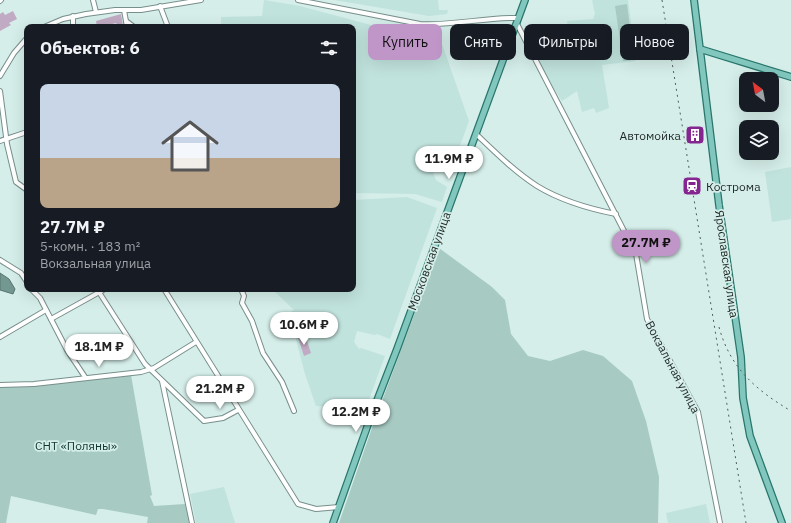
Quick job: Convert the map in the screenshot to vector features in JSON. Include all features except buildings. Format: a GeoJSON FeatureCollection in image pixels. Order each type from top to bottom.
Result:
{"type":"FeatureCollection","features":[{"type":"Feature","properties":{"kind":"main road","name":"Московская улица"},"geometry":{"type":"LineString","coordinates":[[333,523],[525,0]]}},
{"type":"Feature","properties":{"kind":"main road","name":"Ярославская улица"},"geometry":{"type":"LineString","coordinates":[[694,0],[719,205],[741,357],[743,398],[750,436],[782,523]]}},
{"type":"Feature","properties":{"kind":"main road"},"geometry":{"type":"LineString","coordinates":[[700,49],[791,77]]}},
{"type":"Feature","properties":{"kind":"street"},"geometry":{"type":"LineString","coordinates":[[93,0],[96,12]]}},
{"type":"Feature","properties":{"kind":"street"},"geometry":{"type":"LineString","coordinates":[[52,24],[73,16],[96,12],[140,10],[200,0]]}},
{"type":"Feature","properties":{"kind":"street"},"geometry":{"type":"LineString","coordinates":[[298,0],[420,24],[439,25],[499,18],[518,21]]}},
{"type":"Feature","properties":{"kind":"street"},"geometry":{"type":"LineString","coordinates":[[160,6],[167,24]]}},
{"type":"Feature","properties":{"kind":"street"},"geometry":{"type":"LineString","coordinates":[[124,10],[126,24]]}},
{"type":"Feature","properties":{"kind":"street"},"geometry":{"type":"LineString","coordinates":[[72,24],[73,16]]}},
{"type":"Feature","properties":{"kind":"street"},"geometry":{"type":"LineString","coordinates":[[125,20],[130,24]]}},
{"type":"Feature","properties":{"kind":"street","name":"Вокзальная улица"},"geometry":{"type":"LineString","coordinates":[[518,21],[636,254],[647,319],[698,412],[720,523]]}},
{"type":"Feature","properties":{"kind":"street"},"geometry":{"type":"LineString","coordinates":[[0,76],[14,53],[24,41]]}},
{"type":"Feature","properties":{"kind":"street"},"geometry":{"type":"LineString","coordinates":[[0,91],[7,139],[16,182],[24,188]]}},
{"type":"Feature","properties":{"kind":"street"},"geometry":{"type":"LineString","coordinates":[[0,141],[24,133]]}},
{"type":"Feature","properties":{"kind":"street"},"geometry":{"type":"LineString","coordinates":[[476,134],[495,153],[537,186],[557,196],[604,212],[616,214]]}},
{"type":"Feature","properties":{"kind":"street"},"geometry":{"type":"LineString","coordinates":[[0,260],[21,273],[24,278]]}},
{"type":"Feature","properties":{"kind":"street"},"geometry":{"type":"LineString","coordinates":[[34,292],[40,298],[67,350],[85,377]]}},
{"type":"Feature","properties":{"kind":"street"},"geometry":{"type":"LineString","coordinates":[[51,319],[96,292]]}},
{"type":"Feature","properties":{"kind":"street"},"geometry":{"type":"LineString","coordinates":[[99,292],[150,370],[204,421],[223,418],[238,410]]}},
{"type":"Feature","properties":{"kind":"street"},"geometry":{"type":"LineString","coordinates":[[166,292],[298,504],[316,509],[339,507]]}},
{"type":"Feature","properties":{"kind":"street"},"geometry":{"type":"LineString","coordinates":[[242,292],[244,296],[242,303],[252,321],[263,353],[282,382],[294,411]]}},
{"type":"Feature","properties":{"kind":"street"},"geometry":{"type":"LineString","coordinates":[[0,337],[46,310]]}},
{"type":"Feature","properties":{"kind":"street"},"geometry":{"type":"LineString","coordinates":[[0,385],[34,384],[85,377],[136,373],[150,370],[196,342]]}},
{"type":"Feature","properties":{"kind":"street"},"geometry":{"type":"LineString","coordinates":[[162,381],[192,523]]}},
{"type":"Feature","properties":{"kind":"shaded area"},"geometry":{"type":"Polygon","coordinates":[[[264,0],[300,6],[368,24],[368,60],[442,60],[442,44],[469,121],[454,162],[439,156],[433,172],[436,180],[447,187],[442,202],[415,194],[356,193],[356,24],[221,24],[221,17],[262,16],[264,0]]]}},
{"type":"Feature","properties":{"kind":"shaded area"},"geometry":{"type":"Polygon","coordinates":[[[334,0],[438,0],[439,10],[448,10],[447,14],[429,16],[334,0]]]}},
{"type":"Feature","properties":{"kind":"shaded area"},"geometry":{"type":"Polygon","coordinates":[[[592,0],[628,0],[631,24],[620,24],[620,60],[636,61],[602,65],[609,108],[596,113],[594,108],[582,112],[577,91],[562,101],[538,60],[612,60],[612,24],[567,24],[567,21],[593,19],[595,14],[592,0]]]}},
{"type":"Feature","properties":{"kind":"shaded area"},"geometry":{"type":"Polygon","coordinates":[[[791,167],[791,219],[772,222],[765,172],[791,167]]]}},
{"type":"Feature","properties":{"kind":"shaded area"},"geometry":{"type":"Polygon","coordinates":[[[407,197],[437,208],[390,339],[377,334],[375,335],[357,331],[354,342],[359,349],[361,348],[385,356],[367,405],[354,408],[316,406],[305,374],[289,313],[294,310],[275,292],[356,292],[356,200],[407,197]]]}},
{"type":"Feature","properties":{"kind":"shaded area"},"geometry":{"type":"Polygon","coordinates":[[[0,273],[9,279],[15,289],[13,294],[0,290],[0,273]]]}},
{"type":"Feature","properties":{"kind":"shaded area"},"geometry":{"type":"Polygon","coordinates":[[[224,487],[235,523],[196,523],[190,494],[224,487]]]}},
{"type":"Feature","properties":{"kind":"shaded area"},"geometry":{"type":"Polygon","coordinates":[[[706,504],[710,523],[668,523],[666,513],[706,504]]]}},
{"type":"Feature","properties":{"kind":"green space"},"geometry":{"type":"Polygon","coordinates":[[[627,4],[630,24],[620,24],[620,40],[615,6],[627,4]]]}},
{"type":"Feature","properties":{"kind":"green space"},"geometry":{"type":"Polygon","coordinates":[[[439,248],[492,287],[505,300],[511,334],[528,356],[550,361],[583,350],[603,356],[632,381],[646,421],[659,477],[658,523],[339,523],[372,428],[439,248]]]}},
{"type":"Feature","properties":{"kind":"green space","name":"СНТ «Поляны»"},"geometry":{"type":"Polygon","coordinates":[[[131,375],[152,495],[150,496],[154,506],[185,504],[190,523],[147,523],[148,517],[103,509],[98,509],[96,515],[11,496],[6,523],[0,523],[0,387],[131,375]]]}},
{"type":"Feature","properties":{"kind":"railway"},"geometry":{"type":"LineString","coordinates":[[662,0],[746,523]]}},
{"type":"Feature","properties":{"kind":"railway"},"geometry":{"type":"LineString","coordinates":[[719,327],[724,342],[737,366],[756,386],[791,411]]}},
{"type":"Feature","properties":{"kind":"place","name":"Автомойка"},"geometry":{"type":"Point","coordinates":[695,135]}},
{"type":"Feature","properties":{"kind":"place","name":"Кострома"},"geometry":{"type":"Point","coordinates":[692,186]}}]}
